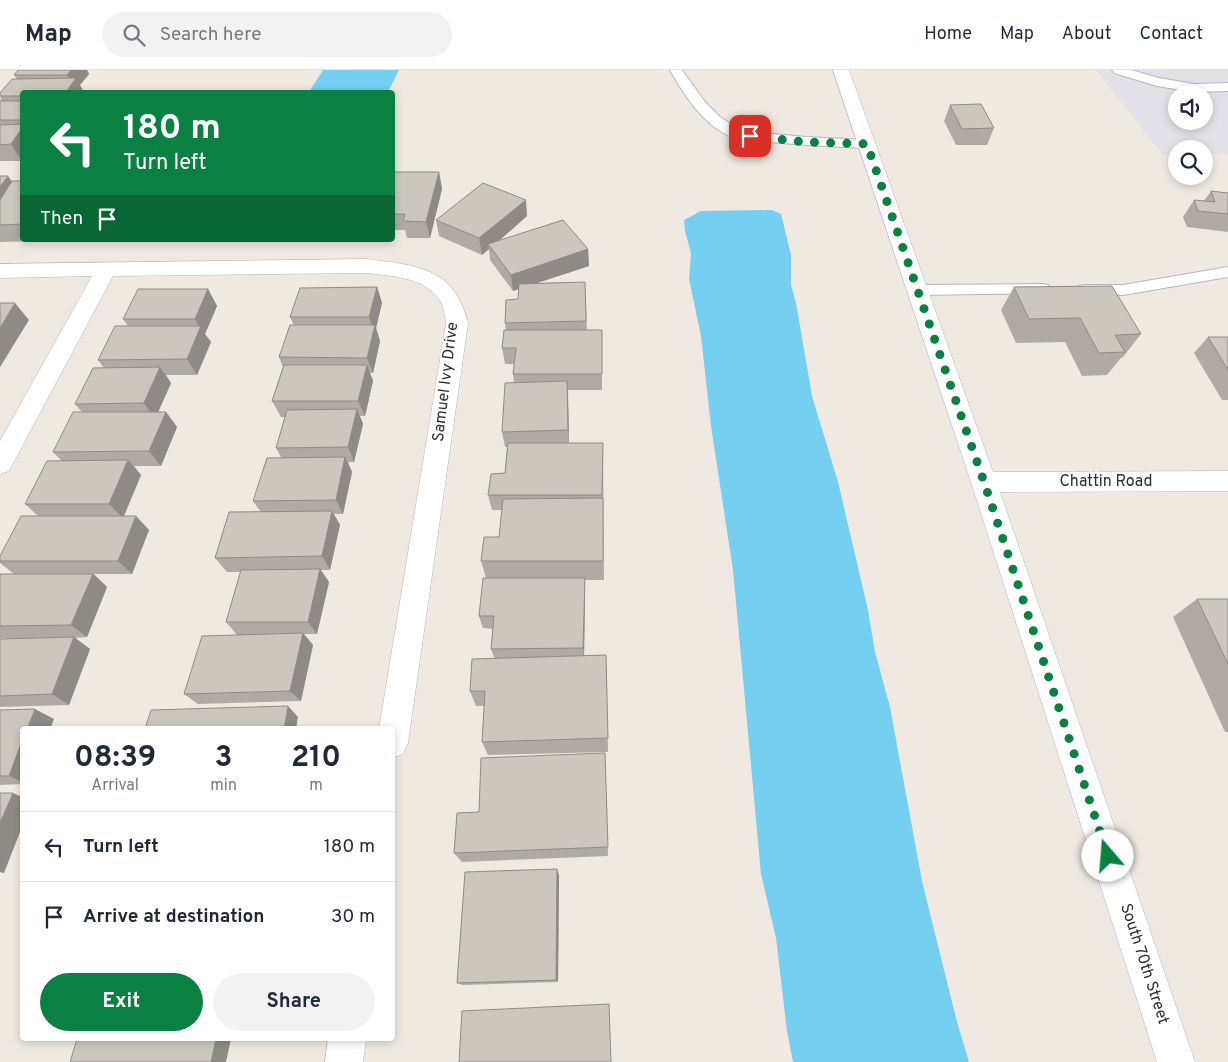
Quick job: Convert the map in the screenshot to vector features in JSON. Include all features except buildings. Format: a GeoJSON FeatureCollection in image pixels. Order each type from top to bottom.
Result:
{"type":"FeatureCollection","features":[{"type":"Feature","properties":{"kind":"street","name":"South 70th Street"},"geometry":{"type":"LineString","coordinates":[[841,70],[984,482],[1176,1062]]}},
{"type":"Feature","properties":{"kind":"street","name":"Samuel Ivy Drive"},"geometry":{"type":"LineString","coordinates":[[0,271],[366,266],[412,273],[437,283],[450,299],[457,324],[395,726]]}},
{"type":"Feature","properties":{"kind":"street"},"geometry":{"type":"LineString","coordinates":[[0,464],[106,269]]}},
{"type":"Feature","properties":{"kind":"street","name":"Chattin Road"},"geometry":{"type":"LineString","coordinates":[[984,482],[1228,481]]}},
{"type":"Feature","properties":{"kind":"street"},"geometry":{"type":"LineString","coordinates":[[344,1062],[347,1041]]}},
{"type":"Feature","properties":{"kind":"lane"},"geometry":{"type":"LineString","coordinates":[[676,70],[687,90],[705,110],[734,133],[804,142],[867,144]]}},
{"type":"Feature","properties":{"kind":"lane"},"geometry":{"type":"LineString","coordinates":[[1118,70],[1157,82],[1194,88],[1228,87]]}},
{"type":"Feature","properties":{"kind":"lane"},"geometry":{"type":"LineString","coordinates":[[917,290],[1123,290],[1228,272]]}},
{"type":"Feature","properties":{"kind":"shaded area"},"geometry":{"type":"Polygon","coordinates":[[[1096,70],[1228,70],[1228,154],[1213,154],[1213,140],[1168,140],[1168,155],[1163,155],[1096,70]]]}},
{"type":"Feature","properties":{"kind":"water"},"geometry":{"type":"Polygon","coordinates":[[[323,70],[399,70],[389,90],[310,90],[323,70]]]}},
{"type":"Feature","properties":{"kind":"water"},"geometry":{"type":"Polygon","coordinates":[[[772,210],[781,214],[791,255],[791,285],[796,303],[812,396],[838,482],[868,610],[875,652],[890,707],[922,881],[957,1022],[969,1062],[793,1062],[787,1031],[776,938],[761,874],[733,570],[711,426],[701,336],[689,279],[691,253],[684,220],[701,211],[772,210]]]}},
{"type":"Feature","properties":{"kind":"route"},"geometry":{"type":"LineString","coordinates":[[750,136],[804,142],[867,144],[984,482],[1108,856]]}}]}
